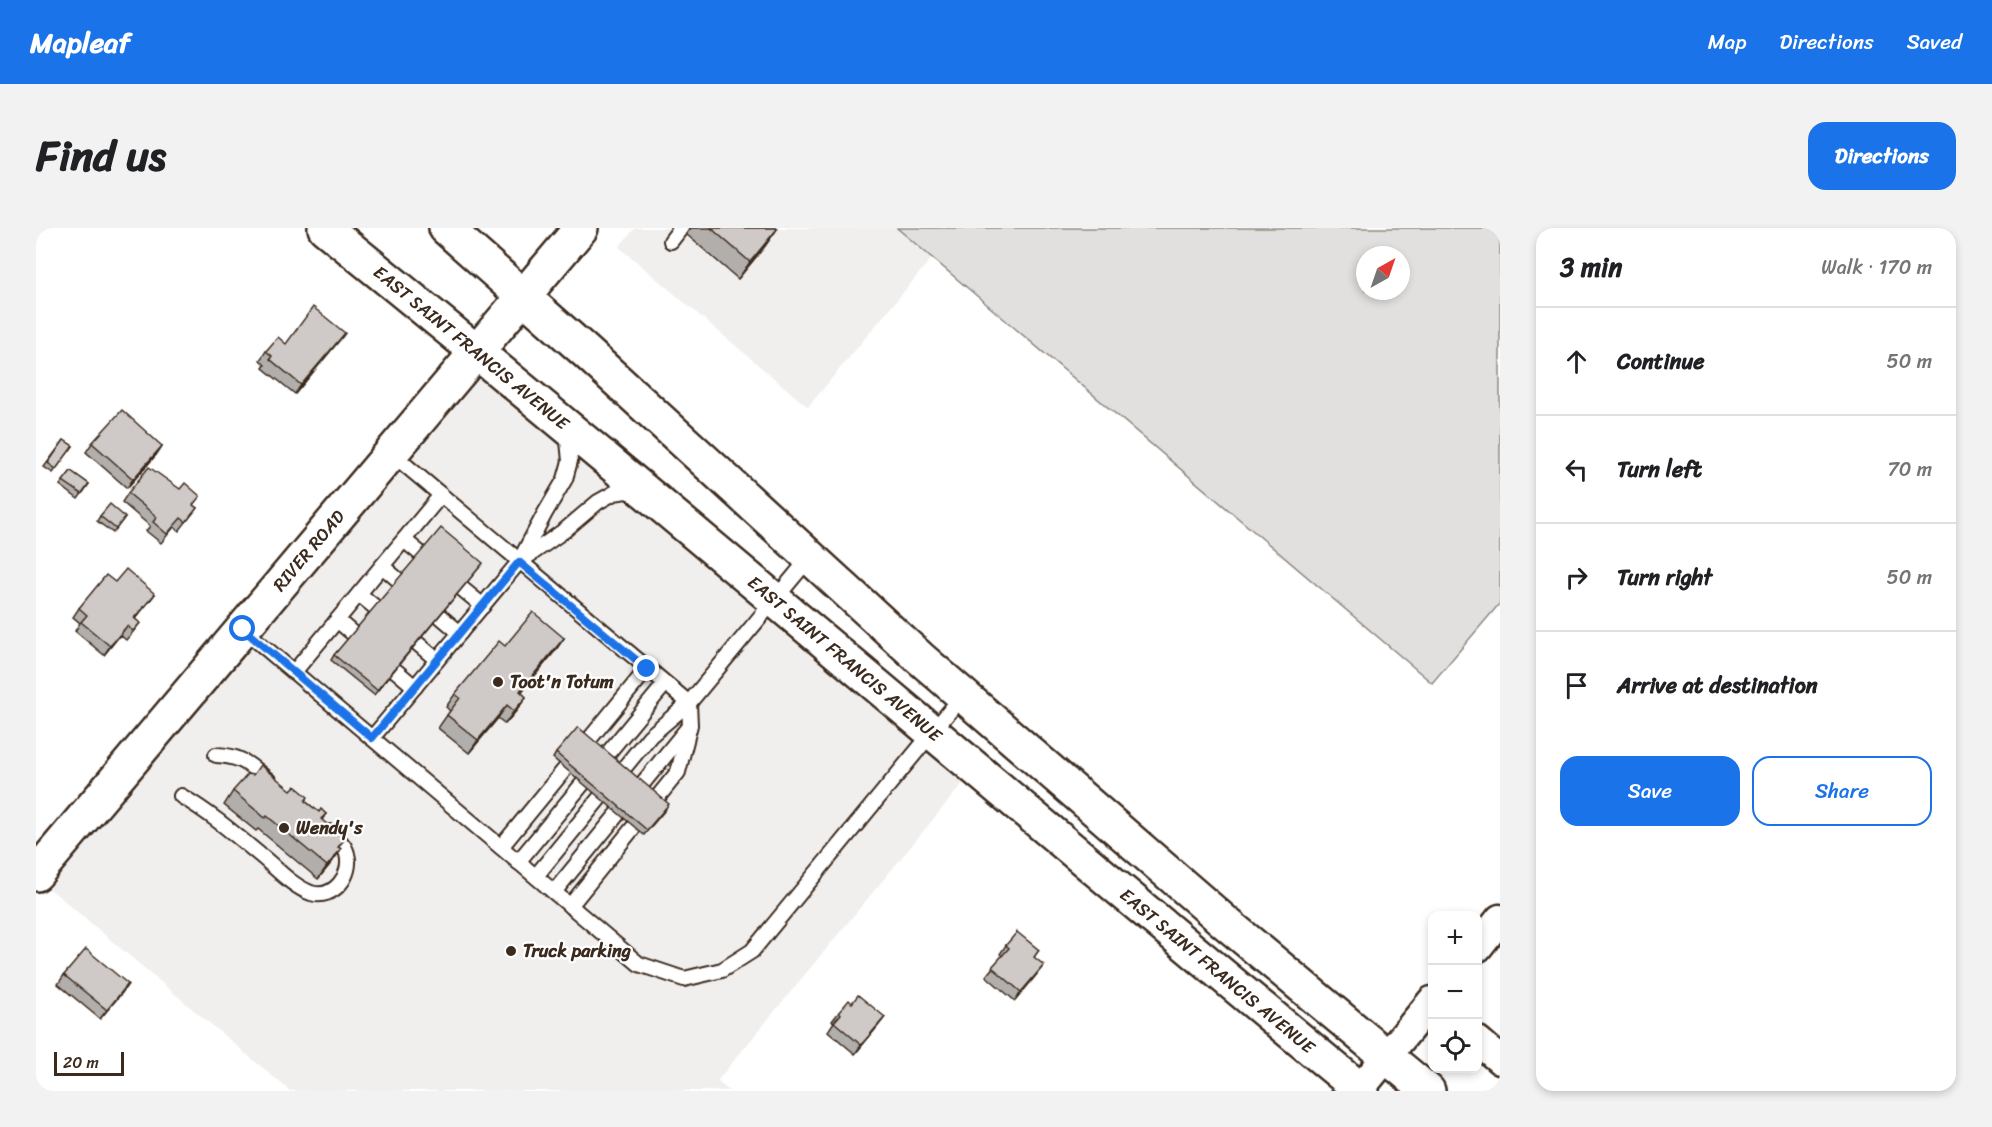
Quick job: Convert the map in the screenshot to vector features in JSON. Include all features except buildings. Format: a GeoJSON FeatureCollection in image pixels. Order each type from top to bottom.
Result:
{"type":"FeatureCollection","features":[{"type":"Feature","properties":{"kind":"main road","name":"EAST SAINT FRANCIS AVENUE"},"geometry":{"type":"LineString","coordinates":[[325,228],[566,426],[1361,1090]]}},
{"type":"Feature","properties":{"kind":"main road"},"geometry":{"type":"LineString","coordinates":[[446,228],[963,695],[1226,923],[1428,1091]]}},
{"type":"Feature","properties":{"kind":"main road","name":"RIVER ROAD"},"geometry":{"type":"LineString","coordinates":[[36,874],[581,228]]}},
{"type":"Feature","properties":{"kind":"street"},"geometry":{"type":"LineString","coordinates":[[1482,942],[1500,920]]}},
{"type":"Feature","properties":{"kind":"street"},"geometry":{"type":"LineString","coordinates":[[1361,1090],[1428,1007]]}},
{"type":"Feature","properties":{"kind":"street"},"geometry":{"type":"LineString","coordinates":[[1482,1044],[1500,1060]]}},
{"type":"Feature","properties":{"kind":"lane"},"geometry":{"type":"LineString","coordinates":[[671,241],[681,228]]}},
{"type":"Feature","properties":{"kind":"lane"},"geometry":{"type":"LineString","coordinates":[[372,738],[519,562],[565,479],[570,460],[566,426]]}},
{"type":"Feature","properties":{"kind":"lane"},"geometry":{"type":"LineString","coordinates":[[392,453],[689,703],[690,725],[678,772],[570,906]]}},
{"type":"Feature","properties":{"kind":"lane"},"geometry":{"type":"LineString","coordinates":[[519,562],[565,530],[598,502],[614,493],[639,488]]}},
{"type":"Feature","properties":{"kind":"lane"},"geometry":{"type":"LineString","coordinates":[[294,672],[441,495]]}},
{"type":"Feature","properties":{"kind":"lane"},"geometry":{"type":"LineString","coordinates":[[404,540],[483,606]]}},
{"type":"Feature","properties":{"kind":"lane"},"geometry":{"type":"LineString","coordinates":[[536,876],[650,736],[689,703],[810,557]]}},
{"type":"Feature","properties":{"kind":"lane"},"geometry":{"type":"LineString","coordinates":[[382,566],[460,633]]}},
{"type":"Feature","properties":{"kind":"lane"},"geometry":{"type":"LineString","coordinates":[[359,594],[437,660]]}},
{"type":"Feature","properties":{"kind":"lane"},"geometry":{"type":"LineString","coordinates":[[337,620],[415,687]]}},
{"type":"Feature","properties":{"kind":"lane"},"geometry":{"type":"LineString","coordinates":[[243,629],[639,964],[684,979],[722,970],[752,951],[963,695]]}},
{"type":"Feature","properties":{"kind":"lane"},"geometry":{"type":"LineString","coordinates":[[501,847],[647,669]]}},
{"type":"Feature","properties":{"kind":"lane"},"geometry":{"type":"LineString","coordinates":[[518,862],[665,684]]}},
{"type":"Feature","properties":{"kind":"lane"},"geometry":{"type":"LineString","coordinates":[[554,892],[690,725]]}},
{"type":"Feature","properties":{"kind":"lane"},"geometry":{"type":"LineString","coordinates":[[216,756],[233,756],[245,762],[280,790]]}},
{"type":"Feature","properties":{"kind":"lane"},"geometry":{"type":"LineString","coordinates":[[181,795],[207,811],[291,881],[310,892],[324,895],[335,890],[344,876],[347,854],[340,841],[323,827]]}},
{"type":"Feature","properties":{"kind":"shaded area"},"geometry":{"type":"Polygon","coordinates":[[[635,228],[897,228],[932,258],[808,407],[619,247],[635,228]]]}},
{"type":"Feature","properties":{"kind":"shaded area"},"geometry":{"type":"Polygon","coordinates":[[[897,228],[1500,228],[1500,603],[1432,683],[897,228]]]}},
{"type":"Feature","properties":{"kind":"shaded area"},"geometry":{"type":"Polygon","coordinates":[[[484,370],[969,776],[717,1081],[729,1091],[290,1091],[43,883],[484,370]]]}},
{"type":"Feature","properties":{"kind":"place","name":"Toot'n Totum"},"geometry":{"type":"Point","coordinates":[498,682]}},
{"type":"Feature","properties":{"kind":"place","name":"Wendy's"},"geometry":{"type":"Point","coordinates":[284,828]}},
{"type":"Feature","properties":{"kind":"place","name":"Truck parking"},"geometry":{"type":"Point","coordinates":[511,951]}},
{"type":"Feature","properties":{"kind":"route"},"geometry":{"type":"LineString","coordinates":[[243,629],[372,738],[519,562],[647,669]]}}]}
